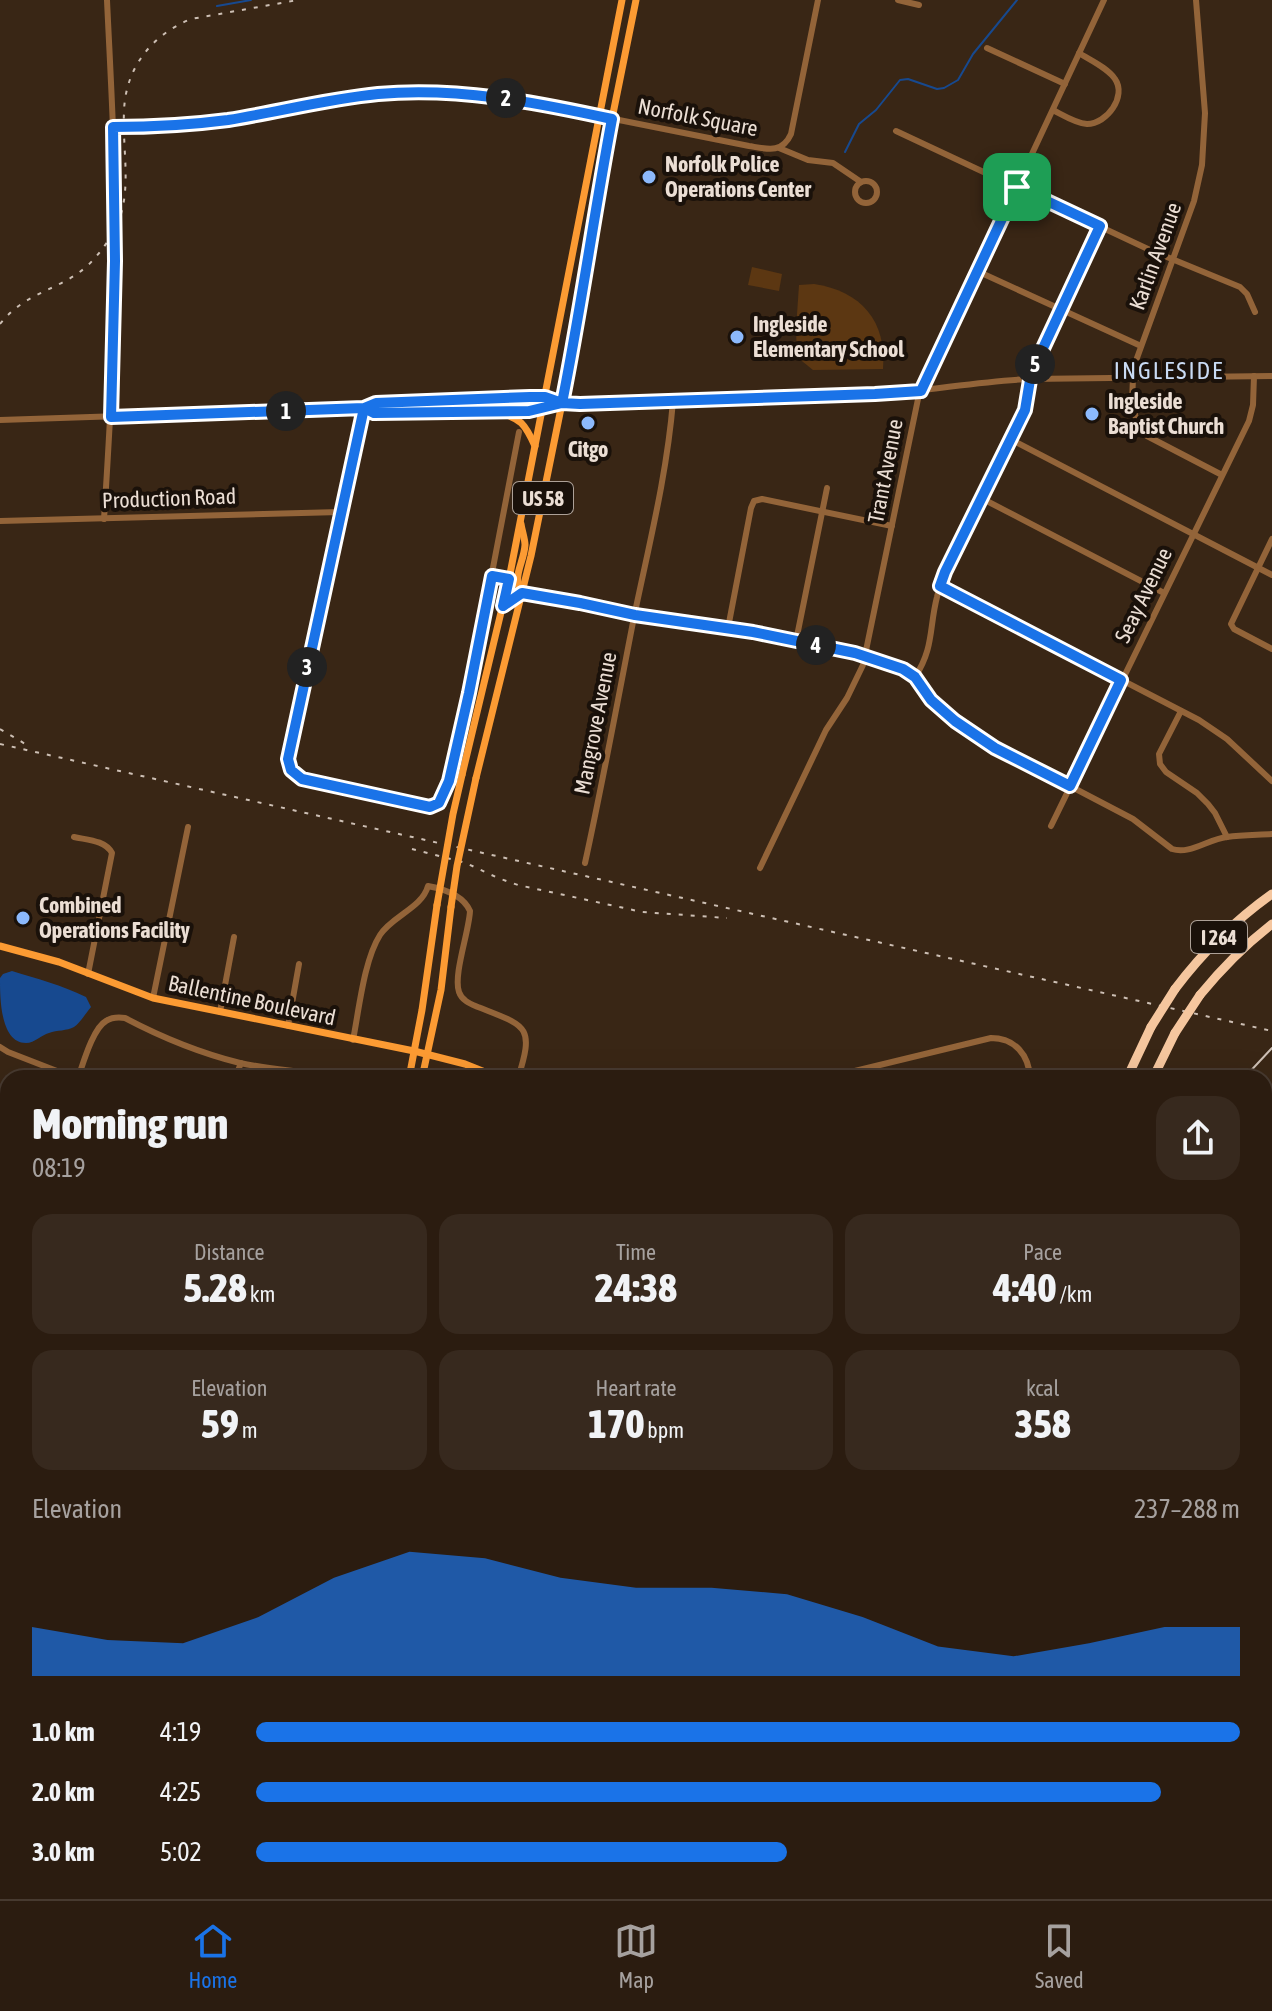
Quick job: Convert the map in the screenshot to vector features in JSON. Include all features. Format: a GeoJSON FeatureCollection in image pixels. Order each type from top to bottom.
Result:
{"type":"FeatureCollection","features":[{"type":"Feature","properties":{"kind":"highway","name":"I 264"},"geometry":{"type":"LineString","coordinates":[[1131,1070],[1151,1027],[1175,989],[1212,945],[1272,894]]}},
{"type":"Feature","properties":{"kind":"highway","name":"I 264"},"geometry":{"type":"LineString","coordinates":[[1157,1070],[1175,1033],[1200,995],[1236,955],[1272,924]]}},
{"type":"Feature","properties":{"kind":"main road","name":"US 58"},"geometry":{"type":"LineString","coordinates":[[410,1070],[453,814],[509,579],[622,0]]}},
{"type":"Feature","properties":{"kind":"main road","name":"US 58"},"geometry":{"type":"LineString","coordinates":[[424,1070],[441,990],[457,866],[522,593],[562,403],[599,183],[636,0]]}},
{"type":"Feature","properties":{"kind":"main road"},"geometry":{"type":"LineString","coordinates":[[497,412],[519,420],[528,430],[535,447]]}},
{"type":"Feature","properties":{"kind":"main road"},"geometry":{"type":"LineString","coordinates":[[503,606],[522,593],[517,580],[525,545],[520,522]]}},
{"type":"Feature","properties":{"kind":"main road","name":"Ballentine Boulevard"},"geometry":{"type":"LineString","coordinates":[[0,946],[42,957],[153,998],[414,1051],[480,1070]]}},
{"type":"Feature","properties":{"kind":"street"},"geometry":{"type":"LineString","coordinates":[[104,519],[111,417],[115,261],[107,0]]}},
{"type":"Feature","properties":{"kind":"street","name":"Norfolk Square"},"geometry":{"type":"LineString","coordinates":[[113,127],[208,122],[361,96],[451,93],[497,97],[762,149],[779,148],[791,134],[818,0]]}},
{"type":"Feature","properties":{"kind":"street"},"geometry":{"type":"LineString","coordinates":[[898,0],[919,5]]}},
{"type":"Feature","properties":{"kind":"street","name":"Trant Avenue"},"geometry":{"type":"LineString","coordinates":[[760,868],[826,730],[847,698],[866,657],[921,391],[1104,0]]}},
{"type":"Feature","properties":{"kind":"street","name":"Karlin Avenue"},"geometry":{"type":"LineString","coordinates":[[1196,0],[1205,113],[1204,150],[1194,201],[1141,346],[1133,378],[1135,417],[1143,432],[1222,475]]}},
{"type":"Feature","properties":{"kind":"street"},"geometry":{"type":"LineString","coordinates":[[987,48],[1065,84]]}},
{"type":"Feature","properties":{"kind":"street"},"geometry":{"type":"LineString","coordinates":[[1053,110],[1087,124],[1105,118],[1114,107],[1118,91],[1115,79],[1079,53]]}},
{"type":"Feature","properties":{"kind":"street"},"geometry":{"type":"LineString","coordinates":[[896,131],[1240,287],[1247,294],[1255,312]]}},
{"type":"Feature","properties":{"kind":"street"},"geometry":{"type":"LineString","coordinates":[[779,148],[808,160],[833,163],[861,182]]}},
{"type":"Feature","properties":{"kind":"street"},"geometry":{"type":"LineString","coordinates":[[915,677],[928,651],[936,598],[945,572],[1025,410],[1030,379],[1100,226]]}},
{"type":"Feature","properties":{"kind":"street"},"geometry":{"type":"LineString","coordinates":[[977,271],[1141,346]]}},
{"type":"Feature","properties":{"kind":"street","name":"Seay Avenue"},"geometry":{"type":"LineString","coordinates":[[1051,826],[1249,421],[1254,376]]}},
{"type":"Feature","properties":{"kind":"street"},"geometry":{"type":"LineString","coordinates":[[364,408],[374,413],[398,414],[529,411],[562,403],[875,394],[1001,380],[1272,376]]}},
{"type":"Feature","properties":{"kind":"street"},"geometry":{"type":"LineString","coordinates":[[0,420],[364,408],[376,403],[444,399],[545,397],[562,403]]}},
{"type":"Feature","properties":{"kind":"street","name":"Mangrove Avenue"},"geometry":{"type":"LineString","coordinates":[[585,863],[653,531],[673,401]]}},
{"type":"Feature","properties":{"kind":"street"},"geometry":{"type":"LineString","coordinates":[[364,408],[288,759],[291,770],[298,777],[430,807],[439,803],[446,791],[469,693],[519,432]]}},
{"type":"Feature","properties":{"kind":"street"},"geometry":{"type":"LineString","coordinates":[[1010,439],[1272,575]]}},
{"type":"Feature","properties":{"kind":"street"},"geometry":{"type":"LineString","coordinates":[[796,641],[827,488]]}},
{"type":"Feature","properties":{"kind":"street"},"geometry":{"type":"LineString","coordinates":[[981,498],[1164,593]]}},
{"type":"Feature","properties":{"kind":"street"},"geometry":{"type":"LineString","coordinates":[[728,628],[754,501],[762,499],[892,526]]}},
{"type":"Feature","properties":{"kind":"street","name":"Production Road"},"geometry":{"type":"LineString","coordinates":[[0,521],[340,512]]}},
{"type":"Feature","properties":{"kind":"street"},"geometry":{"type":"LineString","coordinates":[[1272,539],[1232,621],[1234,629],[1272,649]]}},
{"type":"Feature","properties":{"kind":"street"},"geometry":{"type":"LineString","coordinates":[[492,576],[509,579]]}},
{"type":"Feature","properties":{"kind":"street"},"geometry":{"type":"LineString","coordinates":[[940,586],[1213,729],[1272,781]]}},
{"type":"Feature","properties":{"kind":"street"},"geometry":{"type":"LineString","coordinates":[[522,593],[796,641],[903,669],[915,677],[931,700],[955,721],[995,748],[1133,819],[1178,851],[1227,837],[1272,834]]}},
{"type":"Feature","properties":{"kind":"street"},"geometry":{"type":"LineString","coordinates":[[1181,711],[1159,754],[1160,764],[1208,804],[1227,837]]}},
{"type":"Feature","properties":{"kind":"street"},"geometry":{"type":"LineString","coordinates":[[446,791],[458,793]]}},
{"type":"Feature","properties":{"kind":"street"},"geometry":{"type":"LineString","coordinates":[[153,998],[188,827]]}},
{"type":"Feature","properties":{"kind":"street"},"geometry":{"type":"LineString","coordinates":[[74,837],[104,844],[112,853],[88,974]]}},
{"type":"Feature","properties":{"kind":"street"},"geometry":{"type":"LineString","coordinates":[[353,1040],[376,942],[389,924],[424,897],[428,886],[439,888],[467,904],[470,911],[458,990],[469,1003],[517,1023],[524,1030],[527,1041],[520,1070]]}},
{"type":"Feature","properties":{"kind":"street"},"geometry":{"type":"LineString","coordinates":[[220,1012],[234,937]]}},
{"type":"Feature","properties":{"kind":"street"},"geometry":{"type":"LineString","coordinates":[[288,1026],[299,964]]}},
{"type":"Feature","properties":{"kind":"street"},"geometry":{"type":"LineString","coordinates":[[80,1070],[101,1025],[111,1018],[125,1018],[182,1045],[241,1063],[282,1070]]}},
{"type":"Feature","properties":{"kind":"street"},"geometry":{"type":"LineString","coordinates":[[859,1070],[991,1038],[1005,1039],[1018,1047],[1027,1059],[1029,1070]]}},
{"type":"Feature","properties":{"kind":"street"},"geometry":{"type":"LineString","coordinates":[[19,1056],[0,1056],[0,1048],[55,1070]]}},
{"type":"Feature","properties":{"kind":"street"},"geometry":{"type":"LineString","coordinates":[[238,1070],[241,1063]]}},
{"type":"Feature","properties":{"kind":"shaded area"},"geometry":{"type":"Polygon","coordinates":[[[752,267],[782,274],[779,291],[748,285],[752,267]]]}},
{"type":"Feature","properties":{"kind":"shaded area"},"geometry":{"type":"Polygon","coordinates":[[[814,284],[845,293],[868,311],[881,336],[883,369],[813,370],[797,357],[799,285],[814,284]]]}},
{"type":"Feature","properties":{"kind":"water"},"geometry":{"type":"Polygon","coordinates":[[[12,971],[86,997],[91,1007],[71,1028],[49,1033],[29,1043],[17,1041],[6,1027],[0,996],[0,978],[12,971]]]}},
{"type":"Feature","properties":{"kind":"waterway"},"geometry":{"type":"LineString","coordinates":[[217,6],[251,0]]}},
{"type":"Feature","properties":{"kind":"waterway"},"geometry":{"type":"LineString","coordinates":[[845,152],[859,124],[876,110],[900,80],[908,79],[937,89],[958,80],[973,54],[1017,0]]}},
{"type":"Feature","properties":{"kind":"tram line"},"geometry":{"type":"LineString","coordinates":[[1251,1070],[1272,1048]]}},
{"type":"Feature","properties":{"kind":"railway"},"geometry":{"type":"LineString","coordinates":[[0,324],[20,305],[86,267],[113,233],[125,189],[126,96],[135,68],[152,44],[191,19],[298,0]]}},
{"type":"Feature","properties":{"kind":"railway"},"geometry":{"type":"LineString","coordinates":[[0,729],[27,745]]}},
{"type":"Feature","properties":{"kind":"railway"},"geometry":{"type":"LineString","coordinates":[[0,744],[1272,1031]]}},
{"type":"Feature","properties":{"kind":"railway"},"geometry":{"type":"LineString","coordinates":[[412,849],[466,863],[518,885],[642,912],[727,918]]}},
{"type":"Feature","properties":{"kind":"place","name":"Norfolk Police Operations Center"},"geometry":{"type":"Point","coordinates":[649,177]}},
{"type":"Feature","properties":{"kind":"place","name":"Ingleside Elementary School"},"geometry":{"type":"Point","coordinates":[737,337]}},
{"type":"Feature","properties":{"kind":"place","name":"Ingleside Baptist Church"},"geometry":{"type":"Point","coordinates":[1092,414]}},
{"type":"Feature","properties":{"kind":"place","name":"Citgo"},"geometry":{"type":"Point","coordinates":[588,423]}},
{"type":"Feature","properties":{"kind":"place","name":"Combined Operations Facility"},"geometry":{"type":"Point","coordinates":[23,918]}},
{"type":"Feature","properties":{"kind":"district","name":"INGLESIDE"},"geometry":{"type":"Point","coordinates":[1169,370]}},
{"type":"Feature","properties":{"kind":"route"},"geometry":{"type":"LineString","coordinates":[[1017,187],[921,391],[580,404],[562,403],[545,397],[444,399],[376,403],[364,408],[111,417],[115,261],[113,127],[208,122],[377,94],[416,93],[497,97],[612,119],[562,403],[529,411],[462,414],[374,413],[364,408],[288,759],[291,770],[302,779],[342,788],[430,807],[439,803],[449,781],[492,576],[509,579],[503,606],[522,593],[678,623],[753,632],[855,653],[903,669],[915,677],[931,700],[955,721],[995,748],[1070,786],[1121,680],[940,586],[1025,410],[1031,374],[1100,226],[1017,187]]}}]}
